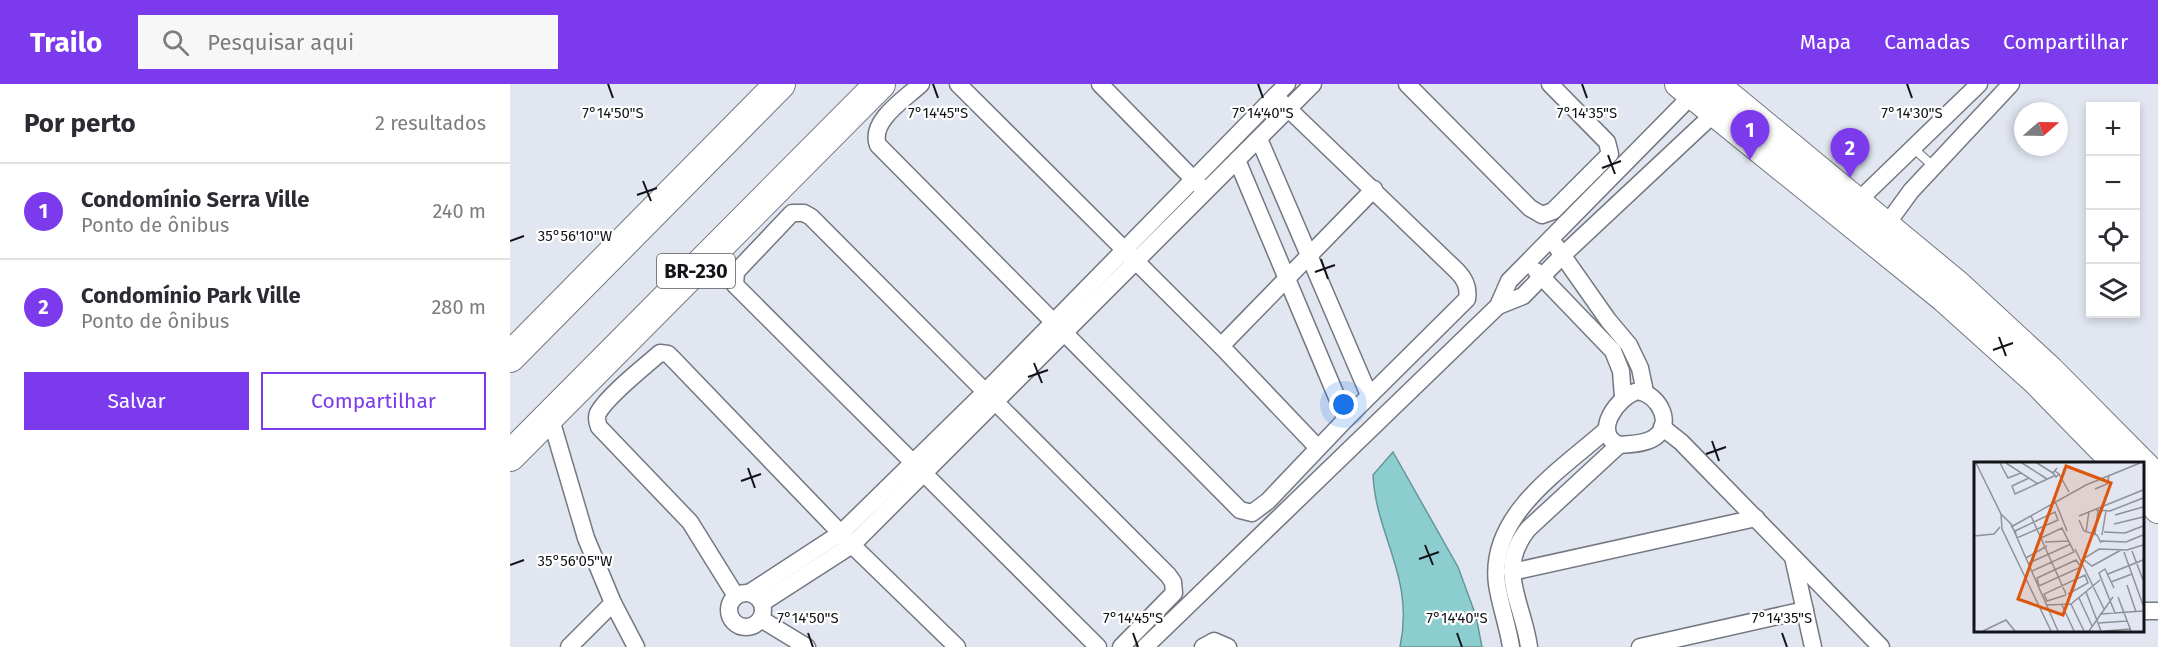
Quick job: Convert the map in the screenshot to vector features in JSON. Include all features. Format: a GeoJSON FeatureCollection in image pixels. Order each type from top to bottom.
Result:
{"type":"FeatureCollection","features":[{"type":"Feature","properties":{"kind":"highway"},"geometry":{"type":"LineString","coordinates":[[510,357],[780,84]]}},
{"type":"Feature","properties":{"kind":"highway","name":"BR-230"},"geometry":{"type":"LineString","coordinates":[[510,456],[880,84]]}},
{"type":"Feature","properties":{"kind":"main road"},"geometry":{"type":"LineString","coordinates":[[1691,88],[1721,98],[1887,224],[2050,369],[2142,462]]}},
{"type":"Feature","properties":{"kind":"main road"},"geometry":{"type":"LineString","coordinates":[[1721,98],[2034,380],[2114,462]]}},
{"type":"Feature","properties":{"kind":"main road"},"geometry":{"type":"LineString","coordinates":[[2143,463],[2158,478]]}},
{"type":"Feature","properties":{"kind":"main road"},"geometry":{"type":"LineString","coordinates":[[2143,493],[2158,510]]}},
{"type":"Feature","properties":{"kind":"street"},"geometry":{"type":"LineString","coordinates":[[752,603],[846,539],[1060,327],[1135,262],[1281,90],[1290,107],[1457,270],[1464,278],[1468,292],[1467,299],[1369,395],[1268,501],[1252,513],[1247,513],[1240,510],[1060,327],[878,145],[876,130],[882,121],[921,84]]}},
{"type":"Feature","properties":{"kind":"street"},"geometry":{"type":"LineString","coordinates":[[958,84],[1221,346],[1318,448]]}},
{"type":"Feature","properties":{"kind":"street"},"geometry":{"type":"LineString","coordinates":[[1100,84],[1199,185]]}},
{"type":"Feature","properties":{"kind":"street"},"geometry":{"type":"LineString","coordinates":[[1060,327],[1123,249],[1199,185],[1237,160],[1313,84]]}},
{"type":"Feature","properties":{"kind":"street"},"geometry":{"type":"LineString","coordinates":[[1407,84],[1530,208],[1542,215],[1553,211],[1610,154],[1607,142],[1550,84]]}},
{"type":"Feature","properties":{"kind":"street"},"geometry":{"type":"LineString","coordinates":[[1857,202],[1981,84],[1997,99]]}},
{"type":"Feature","properties":{"kind":"street"},"geometry":{"type":"LineString","coordinates":[[1887,224],[1899,205],[1933,166],[2011,84]]}},
{"type":"Feature","properties":{"kind":"street"},"geometry":{"type":"LineString","coordinates":[[1498,306],[1509,281],[1691,88]]}},
{"type":"Feature","properties":{"kind":"street"},"geometry":{"type":"LineString","coordinates":[[1145,647],[1498,306],[1523,296],[1542,278],[1721,98]]}},
{"type":"Feature","properties":{"kind":"street"},"geometry":{"type":"LineString","coordinates":[[1259,139],[1369,395]]}},
{"type":"Feature","properties":{"kind":"street"},"geometry":{"type":"LineString","coordinates":[[1237,160],[1346,419]]}},
{"type":"Feature","properties":{"kind":"street"},"geometry":{"type":"LineString","coordinates":[[1221,346],[1374,189]]}},
{"type":"Feature","properties":{"kind":"street"},"geometry":{"type":"LineString","coordinates":[[1098,647],[735,285],[736,272],[785,219],[798,212],[812,217],[1173,582],[1174,593],[1121,647]]}},
{"type":"Feature","properties":{"kind":"street"},"geometry":{"type":"LineString","coordinates":[[1550,239],[1564,254],[1608,320],[1629,345],[1640,368],[1645,392]]}},
{"type":"Feature","properties":{"kind":"street"},"geometry":{"type":"LineString","coordinates":[[1511,647],[1497,584],[1497,560],[1502,537],[1513,519],[1534,494],[1606,430],[1623,397],[1621,370],[1612,351],[1528,262]]}},
{"type":"Feature","properties":{"kind":"street"},"geometry":{"type":"LineString","coordinates":[[807,647],[752,603],[690,522],[599,427],[598,414],[660,353],[668,354],[846,539],[957,647]]}},
{"type":"Feature","properties":{"kind":"street"},"geometry":{"type":"LineString","coordinates":[[1529,647],[1512,572],[1516,543],[1528,529],[1619,445],[1652,439],[1662,427],[1662,409],[1657,400],[1645,392],[1638,391],[1623,397]]}},
{"type":"Feature","properties":{"kind":"street"},"geometry":{"type":"LineString","coordinates":[[550,416],[586,538],[613,603],[636,647]]}},
{"type":"Feature","properties":{"kind":"street"},"geometry":{"type":"LineString","coordinates":[[1662,427],[1681,442],[1881,647]]}},
{"type":"Feature","properties":{"kind":"street"},"geometry":{"type":"LineString","coordinates":[[1606,430],[1610,440],[1619,445]]}},
{"type":"Feature","properties":{"kind":"street"},"geometry":{"type":"LineString","coordinates":[[1512,572],[1756,518]]}},
{"type":"Feature","properties":{"kind":"street"},"geometry":{"type":"LineString","coordinates":[[1793,556],[1813,647]]}},
{"type":"Feature","properties":{"kind":"street"},"geometry":{"type":"LineString","coordinates":[[569,647],[613,603]]}},
{"type":"Feature","properties":{"kind":"street"},"geometry":{"type":"LineString","coordinates":[[1640,647],[1805,610]]}},
{"type":"Feature","properties":{"kind":"street"},"geometry":{"type":"LineString","coordinates":[[1203,647],[1214,641],[1228,647]]}},
{"type":"Feature","properties":{"kind":"lane"},"geometry":{"type":"LineString","coordinates":[[1913,148],[1933,166]]}},
{"type":"Feature","properties":{"kind":"shaded area"},"geometry":{"type":"Polygon","coordinates":[[[1393,452],[1458,567],[1476,616],[1482,647],[1400,647],[1403,599],[1381,518],[1373,475],[1393,452]]]}},
{"type":"Feature","properties":{"kind":"place","name":"Condomínio Serra Ville"},"geometry":{"type":"Point","coordinates":[1750,160]}},
{"type":"Feature","properties":{"kind":"place","name":"Condomínio Park Ville"},"geometry":{"type":"Point","coordinates":[1850,178]}}]}
